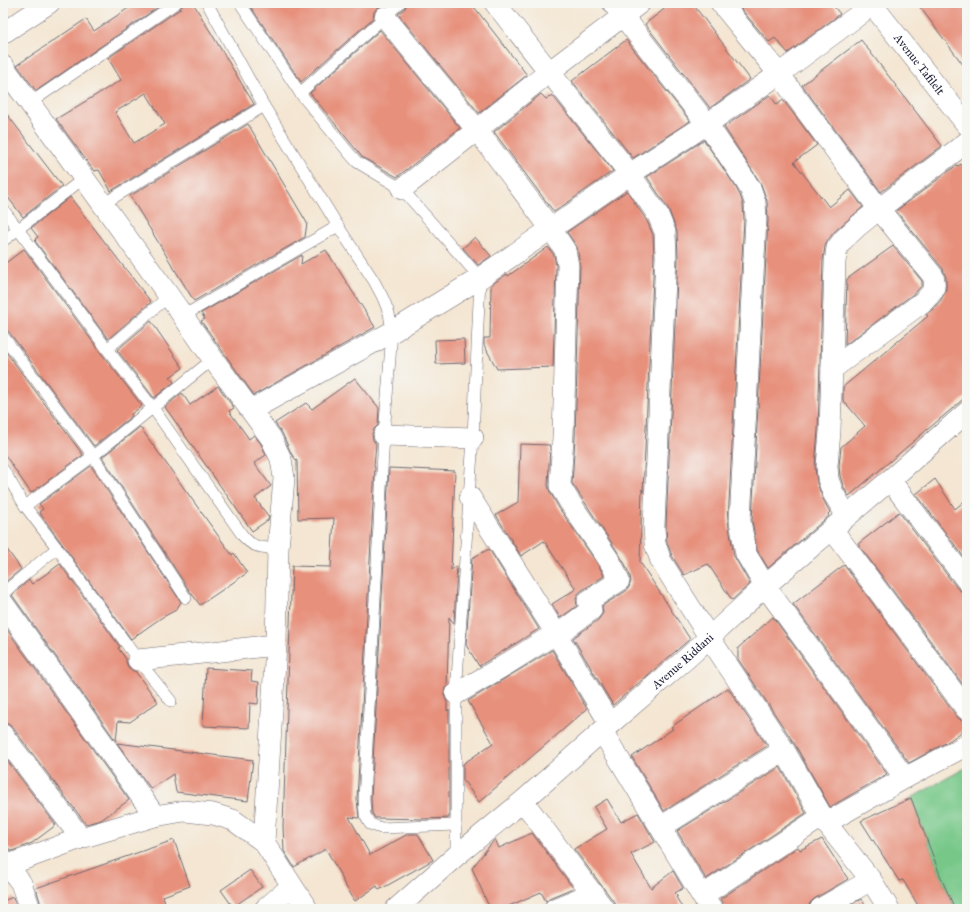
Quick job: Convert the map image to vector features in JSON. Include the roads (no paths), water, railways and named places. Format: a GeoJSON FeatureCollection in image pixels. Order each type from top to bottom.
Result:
{"type":"FeatureCollection","features":[{"type":"Feature","properties":{"kind":"street"},"geometry":{"type":"LineString","coordinates":[[3,33],[49,3]]}},
{"type":"Feature","properties":{"kind":"street"},"geometry":{"type":"LineString","coordinates":[[495,3],[630,174],[658,215],[664,232],[666,256],[654,526],[655,544],[661,561],[709,637],[784,750],[824,820],[871,880],[889,909]]}},
{"type":"Feature","properties":{"kind":"street"},"geometry":{"type":"LineString","coordinates":[[402,189],[549,72],[618,9],[640,3]]}},
{"type":"Feature","properties":{"kind":"street"},"geometry":{"type":"LineString","coordinates":[[720,3],[778,74],[879,209],[932,276],[935,283],[931,293],[924,301],[832,369]]}},
{"type":"Feature","properties":{"kind":"street"},"geometry":{"type":"LineString","coordinates":[[251,410],[392,332],[480,278],[630,174],[707,124],[778,74],[872,4]]}},
{"type":"Feature","properties":{"kind":"street","name":"Avenue Tafilelt"},"geometry":{"type":"LineString","coordinates":[[872,4],[967,125]]}},
{"type":"Feature","properties":{"kind":"street"},"geometry":{"type":"LineString","coordinates":[[618,9],[707,124],[745,180],[751,190],[755,202],[756,219],[740,521],[746,554],[765,586],[905,778]]}},
{"type":"Feature","properties":{"kind":"street"},"geometry":{"type":"LineString","coordinates":[[385,17],[477,130],[552,229],[565,250],[568,265],[560,486],[569,502],[612,564],[619,581],[588,601],[591,610],[557,635],[545,640],[506,666],[456,694]]}},
{"type":"Feature","properties":{"kind":"street"},"geometry":{"type":"LineString","coordinates":[[3,66],[271,438],[281,459],[284,478],[278,549],[276,645],[264,842]]}},
{"type":"Feature","properties":{"kind":"street"},"geometry":{"type":"LineString","coordinates":[[967,142],[858,226],[837,248],[835,262],[830,431],[827,466],[828,479],[840,523],[967,710]]}},
{"type":"Feature","properties":{"kind":"street","name":"Avenue Riddani"},"geometry":{"type":"LineString","coordinates":[[396,909],[687,658],[765,586],[890,480],[964,422]]}},
{"type":"Feature","properties":{"kind":"street"},"geometry":{"type":"LineString","coordinates":[[384,435],[473,438]]}},
{"type":"Feature","properties":{"kind":"street"},"geometry":{"type":"LineString","coordinates":[[890,480],[967,581]]}},
{"type":"Feature","properties":{"kind":"street"},"geometry":{"type":"LineString","coordinates":[[470,497],[557,635],[661,827],[707,902],[824,820],[967,745]]}},
{"type":"Feature","properties":{"kind":"street"},"geometry":{"type":"LineString","coordinates":[[3,603],[155,816]]}},
{"type":"Feature","properties":{"kind":"street"},"geometry":{"type":"LineString","coordinates":[[138,660],[276,645]]}},
{"type":"Feature","properties":{"kind":"street"},"geometry":{"type":"LineString","coordinates":[[3,735],[81,838]]}},
{"type":"Feature","properties":{"kind":"street"},"geometry":{"type":"LineString","coordinates":[[661,827],[784,750]]}},
{"type":"Feature","properties":{"kind":"street"},"geometry":{"type":"LineString","coordinates":[[523,801],[598,901],[554,909]]}},
{"type":"Feature","properties":{"kind":"street"},"geometry":{"type":"LineString","coordinates":[[30,909],[22,883],[5,864],[81,838],[155,816],[184,811],[213,814],[233,820],[264,842],[307,909]]}},
{"type":"Feature","properties":{"kind":"street"},"geometry":{"type":"LineString","coordinates":[[820,909],[871,880]]}},
{"type":"Feature","properties":{"kind":"street"},"geometry":{"type":"LineString","coordinates":[[265,909],[292,886]]}},
{"type":"Feature","properties":{"kind":"lane"},"geometry":{"type":"LineString","coordinates":[[30,103],[176,3]]}},
{"type":"Feature","properties":{"kind":"lane"},"geometry":{"type":"LineString","coordinates":[[207,3],[264,106],[338,226],[374,281],[389,313],[392,332],[384,435],[364,799],[365,815],[370,824],[380,828],[456,825]]}},
{"type":"Feature","properties":{"kind":"lane"},"geometry":{"type":"LineString","coordinates":[[240,3],[300,93],[349,154],[357,162],[402,189],[480,278],[470,497],[456,694],[456,856]]}},
{"type":"Feature","properties":{"kind":"lane"},"geometry":{"type":"LineString","coordinates":[[300,93],[400,3]]}},
{"type":"Feature","properties":{"kind":"lane"},"geometry":{"type":"LineString","coordinates":[[103,204],[264,106]]}},
{"type":"Feature","properties":{"kind":"lane"},"geometry":{"type":"LineString","coordinates":[[3,241],[84,178]]}},
{"type":"Feature","properties":{"kind":"lane"},"geometry":{"type":"LineString","coordinates":[[3,209],[152,408],[249,543],[278,549]]}},
{"type":"Feature","properties":{"kind":"lane"},"geometry":{"type":"LineString","coordinates":[[183,316],[338,226]]}},
{"type":"Feature","properties":{"kind":"lane"},"geometry":{"type":"LineString","coordinates":[[107,349],[169,296]]}},
{"type":"Feature","properties":{"kind":"lane"},"geometry":{"type":"LineString","coordinates":[[3,336],[93,456],[186,598]]}},
{"type":"Feature","properties":{"kind":"lane"},"geometry":{"type":"LineString","coordinates":[[25,506],[93,456],[213,359]]}},
{"type":"Feature","properties":{"kind":"lane"},"geometry":{"type":"LineString","coordinates":[[3,469],[25,506],[138,660],[171,701]]}},
{"type":"Feature","properties":{"kind":"lane"},"geometry":{"type":"LineString","coordinates":[[3,593],[57,548]]}}]}
